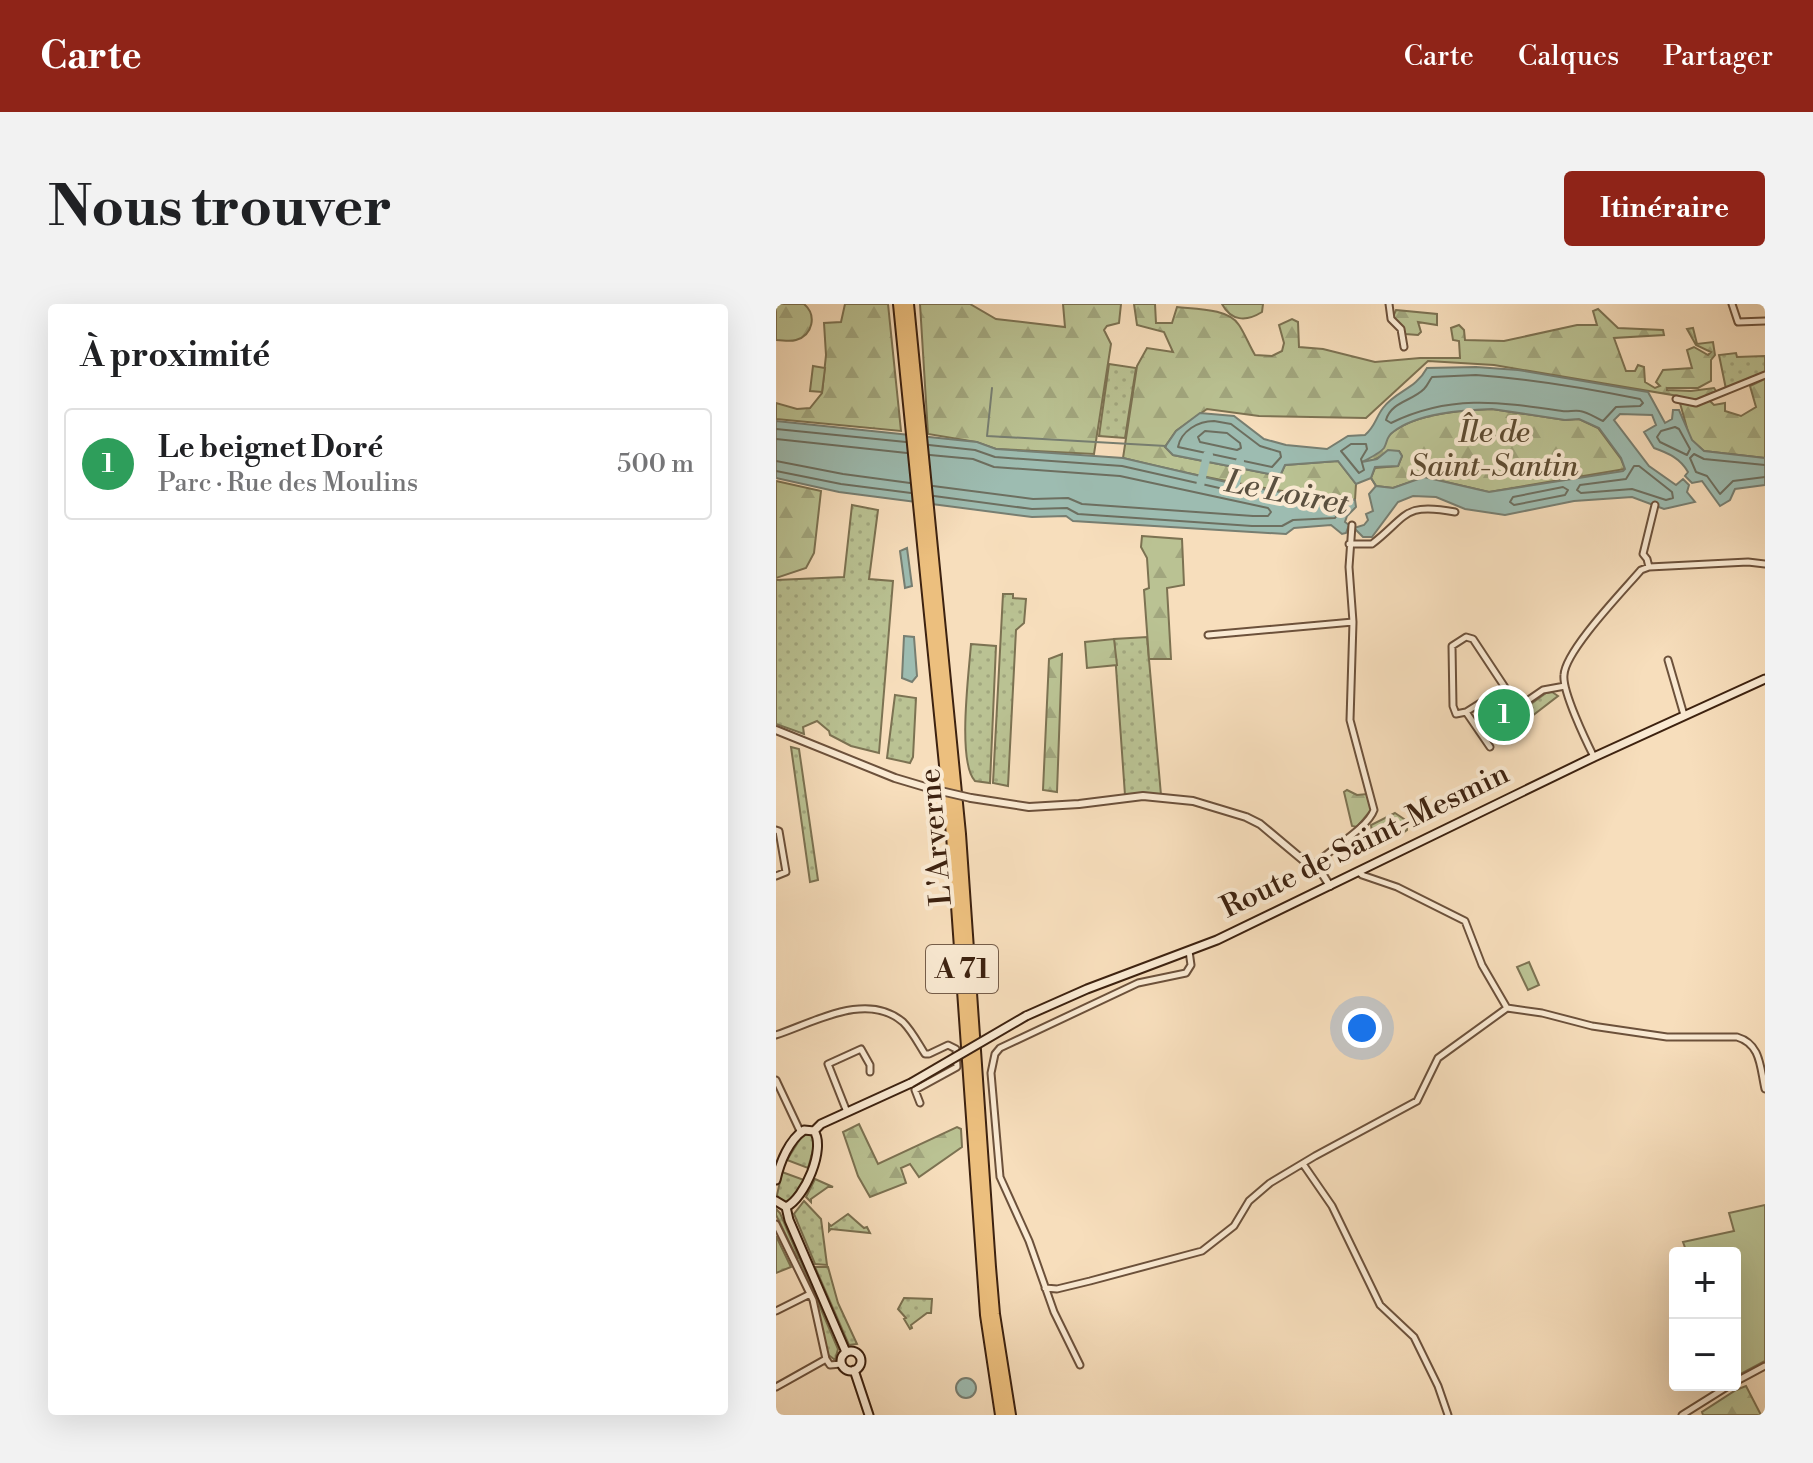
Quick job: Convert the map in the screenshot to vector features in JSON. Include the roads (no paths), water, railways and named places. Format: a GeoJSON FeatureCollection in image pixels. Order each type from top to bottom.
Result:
{"type":"FeatureCollection","features":[{"type":"Feature","properties":{"kind":"highway","name":"L'Arverne"},"geometry":{"type":"LineString","coordinates":[[899,304],[914,418],[952,835],[986,1315],[1001,1415]]}},
{"type":"Feature","properties":{"kind":"highway","name":"L'Arverne"},"geometry":{"type":"LineString","coordinates":[[908,304],[914,418]]}},
{"type":"Feature","properties":{"kind":"highway","name":"L'Arverne"},"geometry":{"type":"LineString","coordinates":[[924,522],[960,834],[993,1298],[1010,1415]]}},
{"type":"Feature","properties":{"kind":"main road","name":"Route de Saint-Mesmin"},"geometry":{"type":"LineString","coordinates":[[814,1131],[821,1124],[911,1083],[1026,1016],[1087,989],[1189,951],[1594,757],[1765,679]]}},
{"type":"Feature","properties":{"kind":"main road"},"geometry":{"type":"LineString","coordinates":[[776,1180],[780,1157],[800,1131],[814,1131],[819,1142],[812,1170],[798,1197],[786,1207]]}},
{"type":"Feature","properties":{"kind":"main road"},"geometry":{"type":"LineString","coordinates":[[776,1201],[786,1207],[846,1352]]}},
{"type":"Feature","properties":{"kind":"main road"},"geometry":{"type":"LineString","coordinates":[[846,1352],[854,1352],[859,1357],[860,1364],[854,1370],[846,1370],[841,1364],[846,1352]]}},
{"type":"Feature","properties":{"kind":"main road"},"geometry":{"type":"LineString","coordinates":[[854,1370],[869,1415]]}},
{"type":"Feature","properties":{"kind":"street"},"geometry":{"type":"LineString","coordinates":[[1389,304],[1391,319],[1401,329],[1404,347]]}},
{"type":"Feature","properties":{"kind":"street"},"geometry":{"type":"LineString","coordinates":[[1732,304],[1738,322],[1765,321]]}},
{"type":"Feature","properties":{"kind":"street"},"geometry":{"type":"LineString","coordinates":[[1676,399],[1696,403],[1765,375]]}},
{"type":"Feature","properties":{"kind":"street"},"geometry":{"type":"LineString","coordinates":[[1649,567],[1643,554],[1655,505]]}},
{"type":"Feature","properties":{"kind":"street"},"geometry":{"type":"LineString","coordinates":[[1349,544],[1372,544],[1401,516],[1416,508],[1455,512]]}},
{"type":"Feature","properties":{"kind":"street"},"geometry":{"type":"LineString","coordinates":[[1316,864],[1369,820],[1374,810],[1350,720],[1353,622],[1351,528]]}},
{"type":"Feature","properties":{"kind":"street"},"geometry":{"type":"LineString","coordinates":[[1594,757],[1565,686],[1565,668],[1577,645],[1641,570],[1748,562],[1765,564]]}},
{"type":"Feature","properties":{"kind":"street"},"geometry":{"type":"LineString","coordinates":[[1208,635],[1353,622]]}},
{"type":"Feature","properties":{"kind":"street"},"geometry":{"type":"LineString","coordinates":[[1504,688],[1466,712],[1456,714],[1451,648],[1463,638],[1473,639],[1511,698],[1521,702],[1543,690],[1565,686]]}},
{"type":"Feature","properties":{"kind":"street"},"geometry":{"type":"LineString","coordinates":[[1668,660],[1684,716]]}},
{"type":"Feature","properties":{"kind":"street"},"geometry":{"type":"LineString","coordinates":[[1466,712],[1490,747]]}},
{"type":"Feature","properties":{"kind":"street"},"geometry":{"type":"LineString","coordinates":[[776,730],[880,773],[971,798],[1029,807],[1143,796],[1193,801],[1260,824],[1303,860],[1316,864],[1330,886]]}},
{"type":"Feature","properties":{"kind":"street"},"geometry":{"type":"LineString","coordinates":[[776,830],[779,831],[786,872],[776,876]]}},
{"type":"Feature","properties":{"kind":"street"},"geometry":{"type":"LineString","coordinates":[[1359,872],[1465,921],[1482,965],[1507,1008]]}},
{"type":"Feature","properties":{"kind":"street"},"geometry":{"type":"LineString","coordinates":[[1080,1365],[1000,1177],[991,1073],[995,1054],[1000,1048],[1138,983],[1186,973],[1191,965],[1189,951]]}},
{"type":"Feature","properties":{"kind":"street"},"geometry":{"type":"LineString","coordinates":[[776,1035],[863,1007],[883,1010],[906,1025],[925,1054],[948,1045],[956,1049],[956,1069],[915,1090],[920,1103]]}},
{"type":"Feature","properties":{"kind":"street"},"geometry":{"type":"LineString","coordinates":[[1045,1288],[1057,1289],[1202,1251],[1234,1226],[1258,1192],[1417,1101],[1438,1058],[1507,1008],[1592,1026],[1667,1037],[1737,1037],[1747,1040],[1757,1054],[1765,1089]]}},
{"type":"Feature","properties":{"kind":"street"},"geometry":{"type":"LineString","coordinates":[[847,1112],[828,1064],[861,1049],[870,1065],[870,1072]]}},
{"type":"Feature","properties":{"kind":"street"},"geometry":{"type":"LineString","coordinates":[[776,1080],[800,1131]]}},
{"type":"Feature","properties":{"kind":"street"},"geometry":{"type":"LineString","coordinates":[[1303,1164],[1332,1206],[1380,1305],[1414,1337],[1438,1386],[1448,1415]]}},
{"type":"Feature","properties":{"kind":"street"},"geometry":{"type":"LineString","coordinates":[[776,1224],[810,1294],[826,1358],[830,1365],[841,1364]]}},
{"type":"Feature","properties":{"kind":"street"},"geometry":{"type":"LineString","coordinates":[[776,1311],[810,1294]]}},
{"type":"Feature","properties":{"kind":"street"},"geometry":{"type":"LineString","coordinates":[[776,1387],[826,1358]]}},
{"type":"Feature","properties":{"kind":"street"},"geometry":{"type":"LineString","coordinates":[[1741,1379],[1765,1366]]}},
{"type":"Feature","properties":{"kind":"street"},"geometry":{"type":"LineString","coordinates":[[1682,1415],[1721,1391]]}},
{"type":"Feature","properties":{"kind":"water"},"geometry":{"type":"Polygon","coordinates":[[[1427,368],[1518,370],[1648,392],[1665,423],[1672,419],[1673,410],[1679,410],[1692,440],[1704,451],[1765,458],[1765,485],[1735,489],[1730,500],[1720,506],[1702,481],[1692,483],[1685,476],[1688,472],[1681,463],[1654,448],[1644,432],[1656,425],[1652,415],[1620,414],[1614,420],[1649,466],[1676,485],[1683,479],[1689,485],[1687,492],[1695,502],[1664,509],[1632,497],[1574,501],[1505,515],[1465,509],[1436,497],[1413,496],[1398,502],[1372,537],[1363,537],[1354,528],[1364,525],[1368,520],[1366,514],[1373,511],[1369,494],[1376,486],[1393,488],[1424,477],[1489,492],[1625,469],[1621,458],[1599,428],[1579,419],[1565,420],[1492,409],[1441,414],[1403,426],[1389,436],[1382,450],[1362,462],[1377,459],[1388,450],[1399,451],[1402,456],[1398,466],[1375,467],[1371,478],[1356,484],[1338,461],[1285,465],[1280,476],[1173,455],[1165,447],[1176,431],[1200,413],[1234,416],[1264,439],[1286,445],[1327,449],[1348,436],[1365,435],[1388,402],[1417,381],[1427,368]]]}},
{"type":"Feature","properties":{"kind":"water"},"geometry":{"type":"Polygon","coordinates":[[[776,421],[977,442],[996,449],[1123,458],[1239,485],[1297,495],[1355,500],[1356,507],[1347,516],[1345,522],[1349,525],[1346,533],[1342,534],[1331,525],[1294,528],[1286,534],[1073,521],[1066,516],[1032,517],[839,492],[776,478],[776,421]]]}},
{"type":"Feature","properties":{"kind":"water"},"geometry":{"type":"Polygon","coordinates":[[[907,548],[912,586],[905,588],[900,551],[907,548]]]}},
{"type":"Feature","properties":{"kind":"water"},"geometry":{"type":"Polygon","coordinates":[[[904,636],[914,637],[917,676],[912,682],[902,678],[904,636]]]}},
{"type":"Feature","properties":{"kind":"water"},"geometry":{"type":"Polygon","coordinates":[[[966,1378],[973,1381],[976,1388],[973,1395],[966,1398],[959,1395],[956,1388],[959,1381],[966,1378]]]}},
{"type":"Feature","properties":{"kind":"waterway"},"geometry":{"type":"LineString","coordinates":[[992,388],[987,436],[1166,446]]}},
{"type":"Feature","properties":{"kind":"waterway"},"geometry":{"type":"LineString","coordinates":[[1200,486],[1209,455]]}},
{"type":"Feature","properties":{"kind":"waterway","name":"Le Loiret"},"geometry":{"type":"LineString","coordinates":[[1234,495],[1240,461]]}},
{"type":"Feature","properties":{"kind":"place","name":"Le beignet Doré"},"geometry":{"type":"Point","coordinates":[1504,715]}},
{"type":"Feature","properties":{"kind":"park label","name":"Île de Saint-Santin"},"geometry":{"type":"Point","coordinates":[1494,450]}}]}
